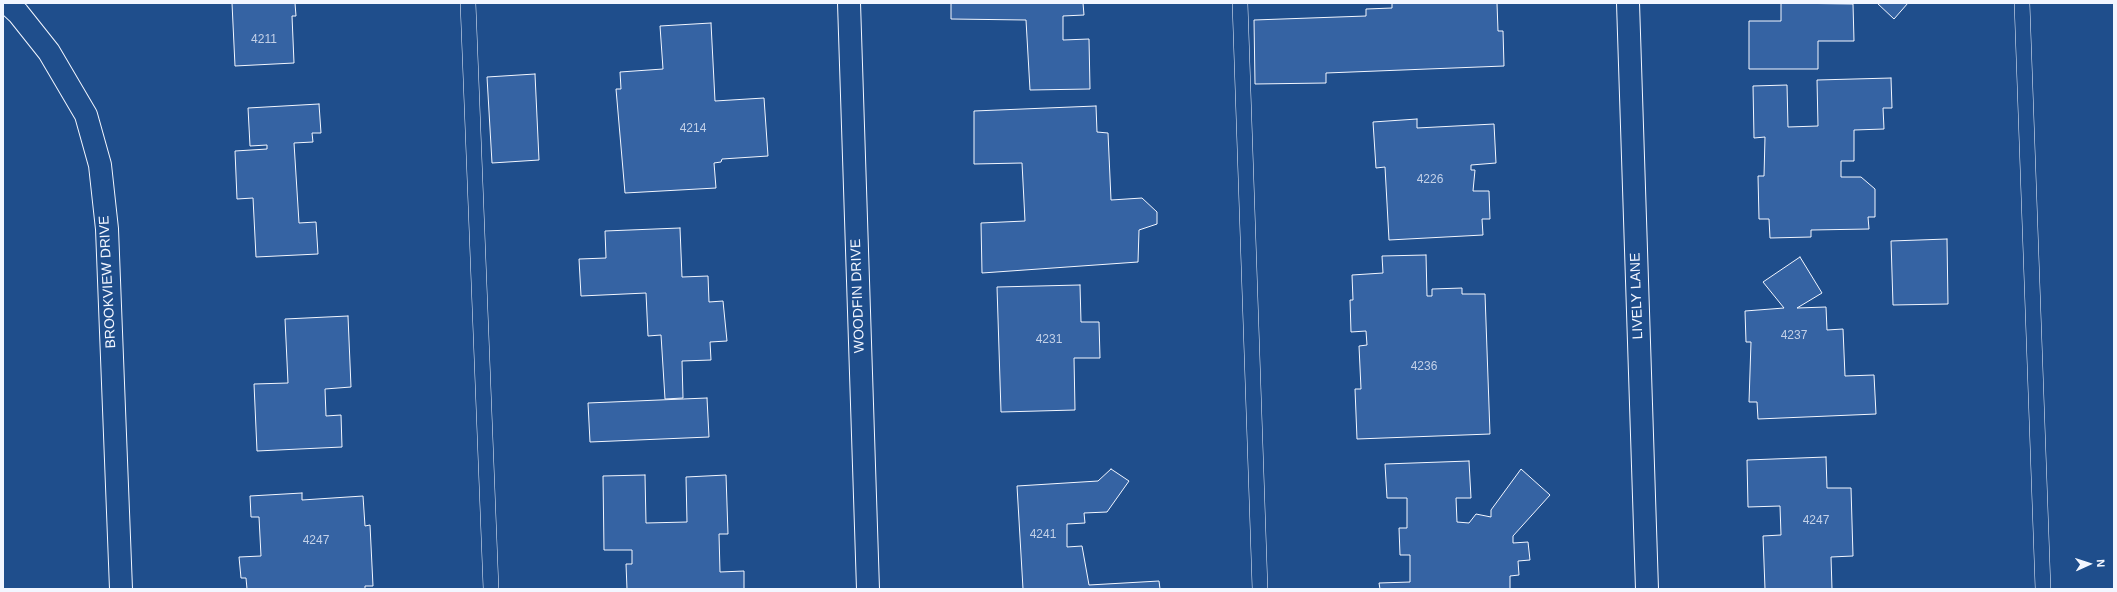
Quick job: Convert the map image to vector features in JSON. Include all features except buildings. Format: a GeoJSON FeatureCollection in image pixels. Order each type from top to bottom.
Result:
{"type":"FeatureCollection","features":[{"type":"Feature","properties":{"kind":"street","name":"BROOKVIEW DRIVE"},"geometry":{"type":"LineString","coordinates":[[7,3],[18,13],[49,52],[86,115],[100,165],[107,229],[121,589]]}},
{"type":"Feature","properties":{"kind":"street","name":"WOODFIN DRIVE"},"geometry":{"type":"LineString","coordinates":[[849,3],[868,589]]}},
{"type":"Feature","properties":{"kind":"street","name":"LIVELY LANE"},"geometry":{"type":"LineString","coordinates":[[1628,3],[1647,589]]}},
{"type":"Feature","properties":{"kind":"lane"},"geometry":{"type":"LineString","coordinates":[[468,3],[491,589]]}},
{"type":"Feature","properties":{"kind":"lane"},"geometry":{"type":"LineString","coordinates":[[1240,3],[1260,589]]}},
{"type":"Feature","properties":{"kind":"lane"},"geometry":{"type":"LineString","coordinates":[[2022,3],[2043,589]]}}]}
